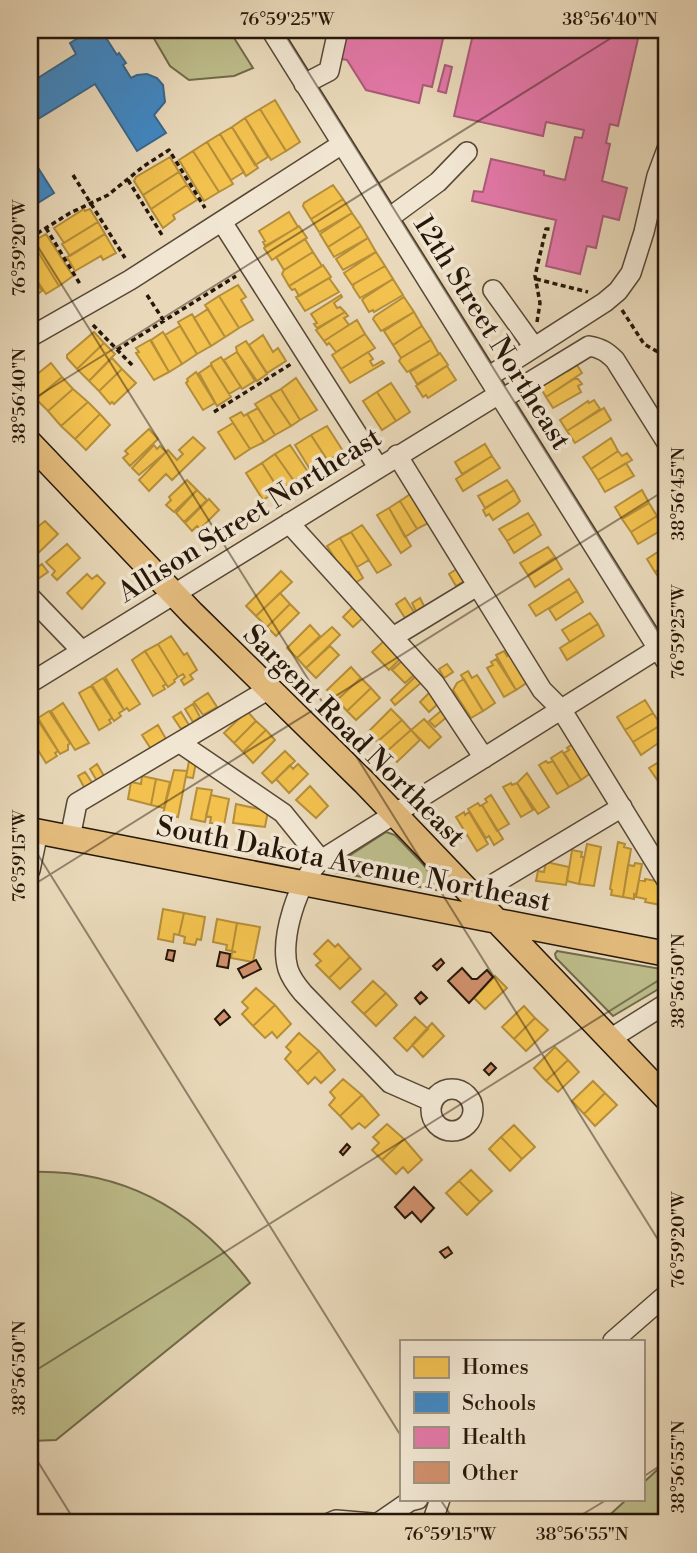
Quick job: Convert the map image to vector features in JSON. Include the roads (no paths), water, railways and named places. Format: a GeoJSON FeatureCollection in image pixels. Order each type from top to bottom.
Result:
{"type":"FeatureCollection","features":[{"type":"Feature","properties":{"kind":"main road","name":"Sargent Road Northeast"},"geometry":{"type":"LineString","coordinates":[[30,443],[174,594],[394,814],[667,1099]]}},
{"type":"Feature","properties":{"kind":"main road","name":"South Dakota Avenue Northeast"},"geometry":{"type":"LineString","coordinates":[[34,831],[667,954]]}},
{"type":"Feature","properties":{"kind":"street","name":"12th Street Northeast"},"geometry":{"type":"LineString","coordinates":[[271,30],[664,652]]}},
{"type":"Feature","properties":{"kind":"street"},"geometry":{"type":"LineString","coordinates":[[304,84],[329,71],[338,30]]}},
{"type":"Feature","properties":{"kind":"street"},"geometry":{"type":"LineString","coordinates":[[30,337],[130,280],[342,144]]}},
{"type":"Feature","properties":{"kind":"street"},"geometry":{"type":"LineString","coordinates":[[496,390],[534,339],[605,302],[618,291],[631,273],[667,149]]}},
{"type":"Feature","properties":{"kind":"street"},"geometry":{"type":"LineString","coordinates":[[389,218],[429,190],[467,152]]}},
{"type":"Feature","properties":{"kind":"street"},"geometry":{"type":"LineString","coordinates":[[222,222],[378,467]]}},
{"type":"Feature","properties":{"kind":"street"},"geometry":{"type":"LineString","coordinates":[[493,290],[534,339]]}},
{"type":"Feature","properties":{"kind":"street"},"geometry":{"type":"LineString","coordinates":[[496,390],[589,346],[599,348],[608,352],[615,360],[667,443]]}},
{"type":"Feature","properties":{"kind":"street","name":"Allison Street Northeast"},"geometry":{"type":"LineString","coordinates":[[30,683],[289,523],[496,390]]}},
{"type":"Feature","properties":{"kind":"street"},"geometry":{"type":"LineString","coordinates":[[397,455],[542,690],[561,709],[667,881]]}},
{"type":"Feature","properties":{"kind":"street"},"geometry":{"type":"LineString","coordinates":[[289,523],[435,684],[484,758]]}},
{"type":"Feature","properties":{"kind":"street"},"geometry":{"type":"LineString","coordinates":[[393,637],[477,586]]}},
{"type":"Feature","properties":{"kind":"street"},"geometry":{"type":"LineString","coordinates":[[30,597],[81,650]]}},
{"type":"Feature","properties":{"kind":"street"},"geometry":{"type":"LineString","coordinates":[[431,1101],[390,1083],[303,993],[292,977],[286,949],[301,883],[321,860],[561,709],[664,652]]}},
{"type":"Feature","properties":{"kind":"street"},"geometry":{"type":"LineString","coordinates":[[70,838],[77,803],[269,689]]}},
{"type":"Feature","properties":{"kind":"street"},"geometry":{"type":"LineString","coordinates":[[180,743],[283,813],[321,860]]}},
{"type":"Feature","properties":{"kind":"street"},"geometry":{"type":"LineString","coordinates":[[474,899],[492,885],[622,807]]}},
{"type":"Feature","properties":{"kind":"street"},"geometry":{"type":"LineString","coordinates":[[30,870],[34,831]]}},
{"type":"Feature","properties":{"kind":"street"},"geometry":{"type":"LineString","coordinates":[[610,1040],[667,1003]]}},
{"type":"Feature","properties":{"kind":"street"},"geometry":{"type":"LineString","coordinates":[[614,1340],[667,1294]]}},
{"type":"Feature","properties":{"kind":"street"},"geometry":{"type":"LineString","coordinates":[[378,1523],[414,1500]]}},
{"type":"Feature","properties":{"kind":"street"},"geometry":{"type":"LineString","coordinates":[[432,1523],[440,1500]]}},
{"type":"Feature","properties":{"kind":"street"},"geometry":{"type":"LineString","coordinates":[[329,1523],[336,1520],[372,1523]]}}]}
